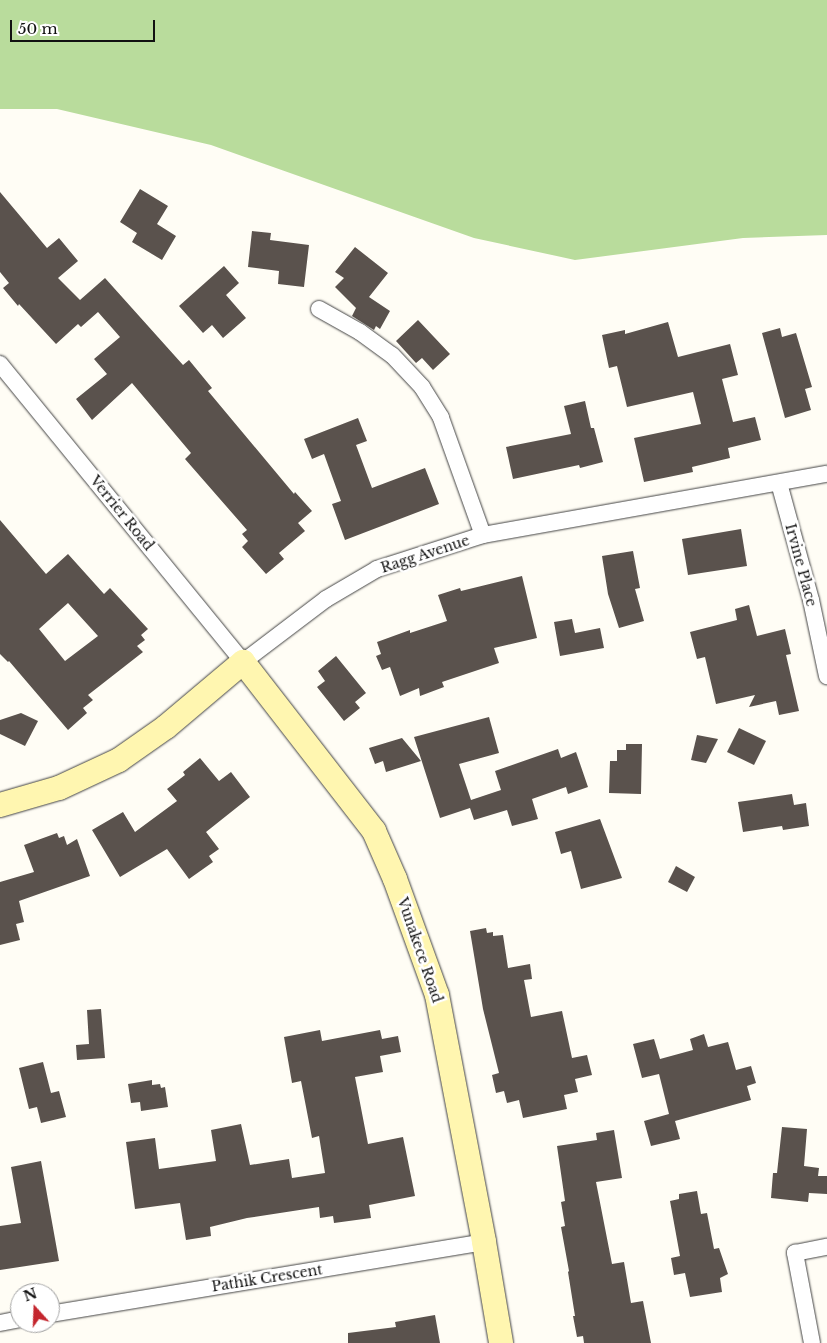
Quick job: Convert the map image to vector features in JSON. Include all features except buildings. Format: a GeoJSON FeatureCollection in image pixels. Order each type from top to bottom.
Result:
{"type":"FeatureCollection","features":[{"type":"Feature","properties":{"kind":"main road","name":"Ragg Avenue"},"geometry":{"type":"LineString","coordinates":[[0,805],[59,788],[119,760],[166,726],[243,662]]}},
{"type":"Feature","properties":{"kind":"main road","name":"Vunakece Road"},"geometry":{"type":"LineString","coordinates":[[243,662],[374,831],[395,878],[437,995],[484,1242],[501,1343]]}},
{"type":"Feature","properties":{"kind":"street"},"geometry":{"type":"LineString","coordinates":[[318,309],[360,332],[392,355],[422,387],[441,418],[483,535]]}},
{"type":"Feature","properties":{"kind":"street","name":"Verrier Road"},"geometry":{"type":"LineString","coordinates":[[0,364],[243,662]]}},
{"type":"Feature","properties":{"kind":"street","name":"Ragg Avenue"},"geometry":{"type":"LineString","coordinates":[[243,662],[326,598],[377,569],[483,535],[827,474]]}},
{"type":"Feature","properties":{"kind":"street","name":"Irvine Place"},"geometry":{"type":"LineString","coordinates":[[780,483],[811,600],[827,676]]}},
{"type":"Feature","properties":{"kind":"street","name":"Pathik Crescent"},"geometry":{"type":"LineString","coordinates":[[60,1312],[484,1242]]}},
{"type":"Feature","properties":{"kind":"street"},"geometry":{"type":"LineString","coordinates":[[812,1343],[795,1253],[827,1247]]}},
{"type":"Feature","properties":{"kind":"green space"},"geometry":{"type":"Polygon","coordinates":[[[0,0],[827,0],[827,235],[743,238],[575,260],[474,238],[211,145],[57,109],[0,109],[0,0]]]}}]}
